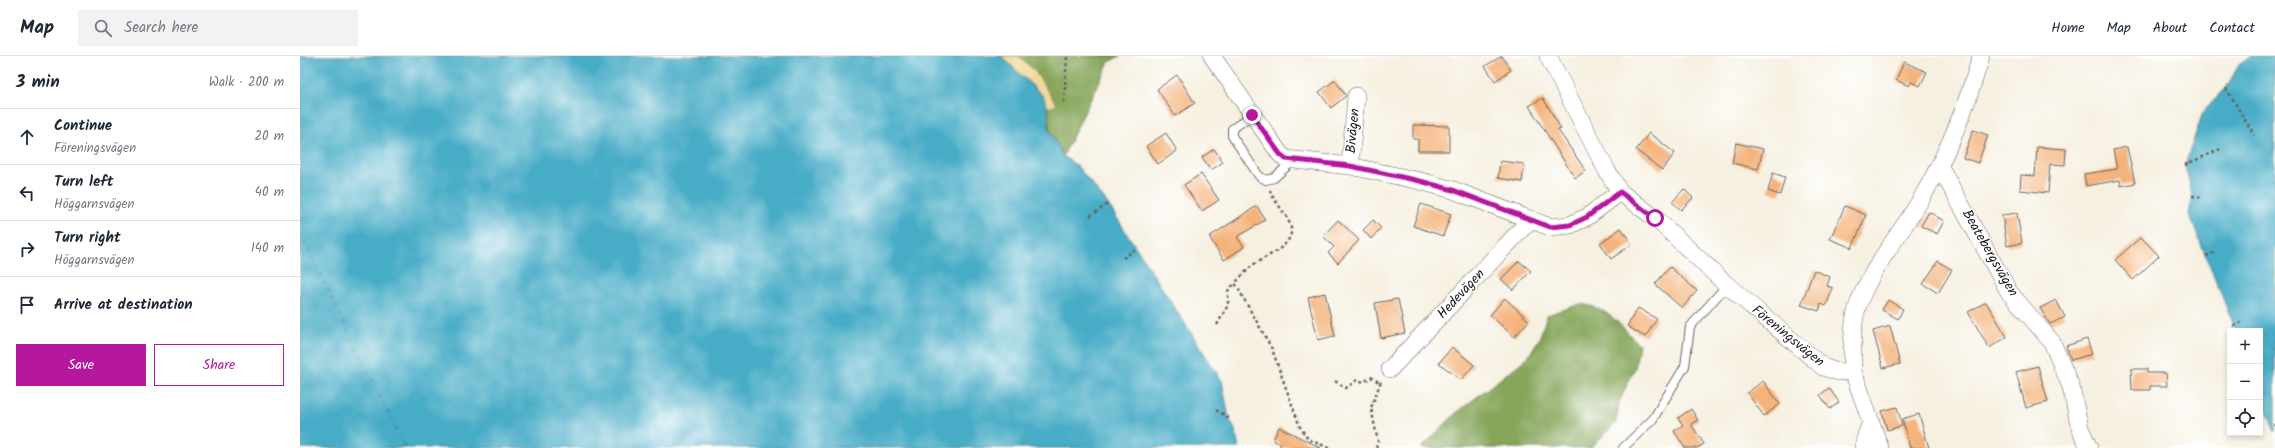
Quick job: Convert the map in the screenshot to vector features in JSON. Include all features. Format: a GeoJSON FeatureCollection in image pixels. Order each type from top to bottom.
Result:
{"type":"FeatureCollection","features":[{"type":"Feature","properties":{"kind":"street"},"geometry":{"type":"LineString","coordinates":[[1212,56],[1280,154],[1293,161],[1350,166],[1453,190],[1550,227],[1570,225],[1587,217],[1620,192]]}},
{"type":"Feature","properties":{"kind":"street","name":"Föreningsvägen"},"geometry":{"type":"LineString","coordinates":[[1548,56],[1606,169],[1620,192],[1655,218],[1727,285],[1823,367],[1838,372],[1853,371]]}},
{"type":"Feature","properties":{"kind":"street"},"geometry":{"type":"LineString","coordinates":[[1880,448],[1853,371],[1851,342],[1861,297],[1889,247],[1920,201],[1939,165],[1973,86],[1981,56]]}},
{"type":"Feature","properties":{"kind":"street","name":"Bivägen"},"geometry":{"type":"LineString","coordinates":[[1350,166],[1356,96]]}},
{"type":"Feature","properties":{"kind":"street","name":"Beatebergsvägen"},"geometry":{"type":"LineString","coordinates":[[1939,165],[2009,292],[2052,342],[2071,386],[2080,428],[2089,448]]}},
{"type":"Feature","properties":{"kind":"street","name":"Hedevägen"},"geometry":{"type":"LineString","coordinates":[[1390,369],[1532,219]]}},
{"type":"Feature","properties":{"kind":"street"},"geometry":{"type":"LineString","coordinates":[[1863,448],[1871,422]]}},
{"type":"Feature","properties":{"kind":"lane"},"geometry":{"type":"LineString","coordinates":[[1252,115],[1232,129],[1232,136],[1259,176],[1266,180],[1274,178],[1293,161]]}},
{"type":"Feature","properties":{"kind":"lane"},"geometry":{"type":"LineString","coordinates":[[1623,448],[1654,419],[1685,366],[1690,327],[1727,285]]}},
{"type":"Feature","properties":{"kind":"path"},"geometry":{"type":"LineString","coordinates":[[1064,102],[1068,56]]}},
{"type":"Feature","properties":{"kind":"path"},"geometry":{"type":"LineString","coordinates":[[2226,88],[2254,135]]}},
{"type":"Feature","properties":{"kind":"path"},"geometry":{"type":"LineString","coordinates":[[2185,165],[2220,149]]}},
{"type":"Feature","properties":{"kind":"path"},"geometry":{"type":"LineString","coordinates":[[1217,326],[1228,305],[1228,291],[1235,282],[1253,265],[1283,247],[1288,240],[1291,229],[1290,222],[1272,196],[1266,180]]}},
{"type":"Feature","properties":{"kind":"path"},"geometry":{"type":"LineString","coordinates":[[2192,196],[2201,197]]}},
{"type":"Feature","properties":{"kind":"path"},"geometry":{"type":"LineString","coordinates":[[1090,216],[1108,204]]}},
{"type":"Feature","properties":{"kind":"path"},"geometry":{"type":"LineString","coordinates":[[1123,258],[1135,250]]}},
{"type":"Feature","properties":{"kind":"path"},"geometry":{"type":"LineString","coordinates":[[2206,256],[2214,253]]}},
{"type":"Feature","properties":{"kind":"path"},"geometry":{"type":"LineString","coordinates":[[1235,282],[1272,349],[1300,427],[1308,439],[1329,448]]}},
{"type":"Feature","properties":{"kind":"path"},"geometry":{"type":"LineString","coordinates":[[2234,326],[2241,323]]}},
{"type":"Feature","properties":{"kind":"path"},"geometry":{"type":"LineString","coordinates":[[1376,448],[1378,442],[1371,408],[1380,383],[1390,369]]}},
{"type":"Feature","properties":{"kind":"path"},"geometry":{"type":"LineString","coordinates":[[1335,381],[1346,388],[1357,380],[1364,382],[1371,377],[1380,383]]}},
{"type":"Feature","properties":{"kind":"path"},"geometry":{"type":"LineString","coordinates":[[1216,410],[1229,418]]}},
{"type":"Feature","properties":{"kind":"green space"},"geometry":{"type":"Polygon","coordinates":[[[1001,56],[1120,56],[1109,62],[1063,156],[1049,129],[1048,108],[1043,96],[1001,56]]]}},
{"type":"Feature","properties":{"kind":"green space"},"geometry":{"type":"Polygon","coordinates":[[[1580,304],[1599,309],[1606,313],[1639,344],[1635,368],[1619,402],[1616,423],[1591,448],[1421,448],[1455,414],[1528,357],[1539,339],[1547,315],[1580,304]]]}},
{"type":"Feature","properties":{"kind":"sand"},"geometry":{"type":"Polygon","coordinates":[[[1001,56],[1018,56],[1034,70],[1057,105],[1048,108],[1043,96],[1001,56]]]}},
{"type":"Feature","properties":{"kind":"water"},"geometry":{"type":"Polygon","coordinates":[[[300,56],[1001,56],[1043,96],[1048,108],[1049,129],[1063,156],[1077,166],[1108,204],[1222,381],[1229,418],[1235,430],[1239,448],[300,448],[300,56]]]}},
{"type":"Feature","properties":{"kind":"water"},"geometry":{"type":"Polygon","coordinates":[[[2251,56],[2275,56],[2275,432],[2263,400],[2263,328],[2235,328],[2189,214],[2192,196],[2185,165],[2203,112],[2226,88],[2239,65],[2251,56]]]}},
{"type":"Feature","properties":{"kind":"building"},"geometry":{"type":"Polygon","coordinates":[[[1502,56],[1511,70],[1495,81],[1485,66],[1502,56]]]}},
{"type":"Feature","properties":{"kind":"building"},"geometry":{"type":"Polygon","coordinates":[[[1904,62],[1927,72],[1920,86],[1911,82],[1909,86],[1896,80],[1904,62]]]}},
{"type":"Feature","properties":{"kind":"building"},"geometry":{"type":"Polygon","coordinates":[[[1177,75],[1195,103],[1175,116],[1157,89],[1177,75]]]}},
{"type":"Feature","properties":{"kind":"building"},"geometry":{"type":"Polygon","coordinates":[[[1335,80],[1346,96],[1331,108],[1319,92],[1335,80]]]}},
{"type":"Feature","properties":{"kind":"building"},"geometry":{"type":"Polygon","coordinates":[[[1543,98],[1561,129],[1558,130],[1586,171],[1575,178],[1529,106],[1543,98]]]}},
{"type":"Feature","properties":{"kind":"building"},"geometry":{"type":"Polygon","coordinates":[[[1413,125],[1449,126],[1449,151],[1418,151],[1418,139],[1413,139],[1413,125]]]}},
{"type":"Feature","properties":{"kind":"building"},"geometry":{"type":"Polygon","coordinates":[[[1973,130],[1988,135],[1978,163],[1963,158],[1973,130]]]}},
{"type":"Feature","properties":{"kind":"building"},"geometry":{"type":"Polygon","coordinates":[[[1166,133],[1177,151],[1158,164],[1146,146],[1166,133]]]}},
{"type":"Feature","properties":{"kind":"building"},"geometry":{"type":"Polygon","coordinates":[[[1649,133],[1675,153],[1662,170],[1636,150],[1649,133]]]}},
{"type":"Feature","properties":{"kind":"building"},"geometry":{"type":"Polygon","coordinates":[[[1736,143],[1763,149],[1758,169],[1732,163],[1736,143]]]}},
{"type":"Feature","properties":{"kind":"building"},"geometry":{"type":"Polygon","coordinates":[[[2037,147],[2066,149],[2065,165],[2050,164],[2048,193],[2020,190],[2021,175],[2035,176],[2037,147]]]}},
{"type":"Feature","properties":{"kind":"building"},"geometry":{"type":"Polygon","coordinates":[[[2127,147],[2135,183],[2121,186],[2120,180],[2086,186],[2084,174],[2117,169],[2113,150],[2127,147]]]}},
{"type":"Feature","properties":{"kind":"building"},"geometry":{"type":"Polygon","coordinates":[[[1214,149],[1223,162],[1211,170],[1202,157],[1214,149]]]}},
{"type":"Feature","properties":{"kind":"building"},"geometry":{"type":"Polygon","coordinates":[[[1500,161],[1524,164],[1522,182],[1498,178],[1500,161]]]}},
{"type":"Feature","properties":{"kind":"building"},"geometry":{"type":"Polygon","coordinates":[[[1773,173],[1785,177],[1780,195],[1768,191],[1773,173]]]}},
{"type":"Feature","properties":{"kind":"building"},"geometry":{"type":"Polygon","coordinates":[[[1201,174],[1219,200],[1202,211],[1184,185],[1201,174]]]}},
{"type":"Feature","properties":{"kind":"building"},"geometry":{"type":"Polygon","coordinates":[[[1684,189],[1693,198],[1681,210],[1672,202],[1684,189]]]}},
{"type":"Feature","properties":{"kind":"building"},"geometry":{"type":"Polygon","coordinates":[[[1421,204],[1451,214],[1443,236],[1413,226],[1421,204]]]}},
{"type":"Feature","properties":{"kind":"building"},"geometry":{"type":"Polygon","coordinates":[[[1257,206],[1265,220],[1237,237],[1244,247],[1224,260],[1209,237],[1257,206]]]}},
{"type":"Feature","properties":{"kind":"building"},"geometry":{"type":"Polygon","coordinates":[[[1845,206],[1866,215],[1852,248],[1830,239],[1845,206]]]}},
{"type":"Feature","properties":{"kind":"building"},"geometry":{"type":"Polygon","coordinates":[[[1929,212],[1944,221],[1937,234],[1921,226],[1929,212]]]}},
{"type":"Feature","properties":{"kind":"building"},"geometry":{"type":"Polygon","coordinates":[[[2017,213],[2022,243],[2007,246],[2002,215],[2017,213]]]}},
{"type":"Feature","properties":{"kind":"building"},"geometry":{"type":"Polygon","coordinates":[[[1338,220],[1359,240],[1338,263],[1328,253],[1334,247],[1323,236],[1338,220]]]}},
{"type":"Feature","properties":{"kind":"building"},"geometry":{"type":"Polygon","coordinates":[[[1373,220],[1381,228],[1371,239],[1363,230],[1373,220]]]}},
{"type":"Feature","properties":{"kind":"building"},"geometry":{"type":"Polygon","coordinates":[[[1621,228],[1632,244],[1611,259],[1600,243],[1621,228]]]}},
{"type":"Feature","properties":{"kind":"building"},"geometry":{"type":"Polygon","coordinates":[[[2141,237],[2159,256],[2133,280],[2115,260],[2141,237]]]}},
{"type":"Feature","properties":{"kind":"building"},"geometry":{"type":"Polygon","coordinates":[[[1519,261],[1531,271],[1513,290],[1501,279],[1519,261]]]}},
{"type":"Feature","properties":{"kind":"building"},"geometry":{"type":"Polygon","coordinates":[[[1938,261],[1952,270],[1938,293],[1923,284],[1938,261]]]}},
{"type":"Feature","properties":{"kind":"building"},"geometry":{"type":"Polygon","coordinates":[[[1670,267],[1697,291],[1682,308],[1655,284],[1670,267]]]}},
{"type":"Feature","properties":{"kind":"building"},"geometry":{"type":"Polygon","coordinates":[[[1814,270],[1830,277],[1827,286],[1833,288],[1826,306],[1821,304],[1819,311],[1801,305],[1814,270]]]}},
{"type":"Feature","properties":{"kind":"building"},"geometry":{"type":"Polygon","coordinates":[[[1325,293],[1335,336],[1318,340],[1308,297],[1325,293]]]}},
{"type":"Feature","properties":{"kind":"building"},"geometry":{"type":"Polygon","coordinates":[[[1505,298],[1529,321],[1514,337],[1490,315],[1505,298]]]}},
{"type":"Feature","properties":{"kind":"building"},"geometry":{"type":"Polygon","coordinates":[[[1398,299],[1405,333],[1381,338],[1375,303],[1398,299]]]}},
{"type":"Feature","properties":{"kind":"building"},"geometry":{"type":"Polygon","coordinates":[[[1888,300],[1903,309],[1898,319],[1882,310],[1888,300]]]}},
{"type":"Feature","properties":{"kind":"building"},"geometry":{"type":"Polygon","coordinates":[[[2056,300],[2065,317],[2050,324],[2040,308],[2056,300]]]}},
{"type":"Feature","properties":{"kind":"building"},"geometry":{"type":"Polygon","coordinates":[[[1986,302],[2007,337],[1989,348],[1968,312],[1986,302]]]}},
{"type":"Feature","properties":{"kind":"building"},"geometry":{"type":"Polygon","coordinates":[[[1638,308],[1657,319],[1645,337],[1627,326],[1638,308]]]}},
{"type":"Feature","properties":{"kind":"building"},"geometry":{"type":"Polygon","coordinates":[[[1890,326],[1900,364],[1883,368],[1873,331],[1890,326]]]}},
{"type":"Feature","properties":{"kind":"building"},"geometry":{"type":"Polygon","coordinates":[[[2087,339],[2092,354],[2071,360],[2066,346],[2087,339]]]}},
{"type":"Feature","properties":{"kind":"building"},"geometry":{"type":"Polygon","coordinates":[[[1452,347],[1474,365],[1461,380],[1439,363],[1452,347]]]}},
{"type":"Feature","properties":{"kind":"building"},"geometry":{"type":"Polygon","coordinates":[[[2038,366],[2048,402],[2026,408],[2016,372],[2038,366]]]}},
{"type":"Feature","properties":{"kind":"building"},"geometry":{"type":"Polygon","coordinates":[[[2131,369],[2147,369],[2147,373],[2166,373],[2167,386],[2150,386],[2150,390],[2132,390],[2131,369]]]}},
{"type":"Feature","properties":{"kind":"building"},"geometry":{"type":"Polygon","coordinates":[[[1763,381],[1780,404],[1764,416],[1747,393],[1763,381]]]}},
{"type":"Feature","properties":{"kind":"building"},"geometry":{"type":"Polygon","coordinates":[[[1829,388],[1839,402],[1830,409],[1820,395],[1829,388]]]}},
{"type":"Feature","properties":{"kind":"building"},"geometry":{"type":"Polygon","coordinates":[[[1897,407],[1902,426],[1887,430],[1882,411],[1897,407]]]}},
{"type":"Feature","properties":{"kind":"building"},"geometry":{"type":"Polygon","coordinates":[[[1691,409],[1698,420],[1691,424],[1704,444],[1697,448],[1685,448],[1674,431],[1683,425],[1678,418],[1691,409]]]}},
{"type":"Feature","properties":{"kind":"building"},"geometry":{"type":"Polygon","coordinates":[[[1919,414],[1929,448],[1910,448],[1902,419],[1919,414]]]}},
{"type":"Feature","properties":{"kind":"building"},"geometry":{"type":"Polygon","coordinates":[[[1279,427],[1321,448],[1279,448],[1281,444],[1273,440],[1279,427]]]}},
{"type":"Feature","properties":{"kind":"ferry route"},"geometry":{"type":"LineString","coordinates":[[300,232],[405,448]]}},
{"type":"Feature","properties":{"kind":"route"},"geometry":{"type":"LineString","coordinates":[[1252,115],[1280,154],[1286,159],[1293,161],[1350,166],[1420,181],[1453,190],[1550,227],[1570,225],[1587,217],[1620,192],[1631,202],[1655,218]]}}]}
